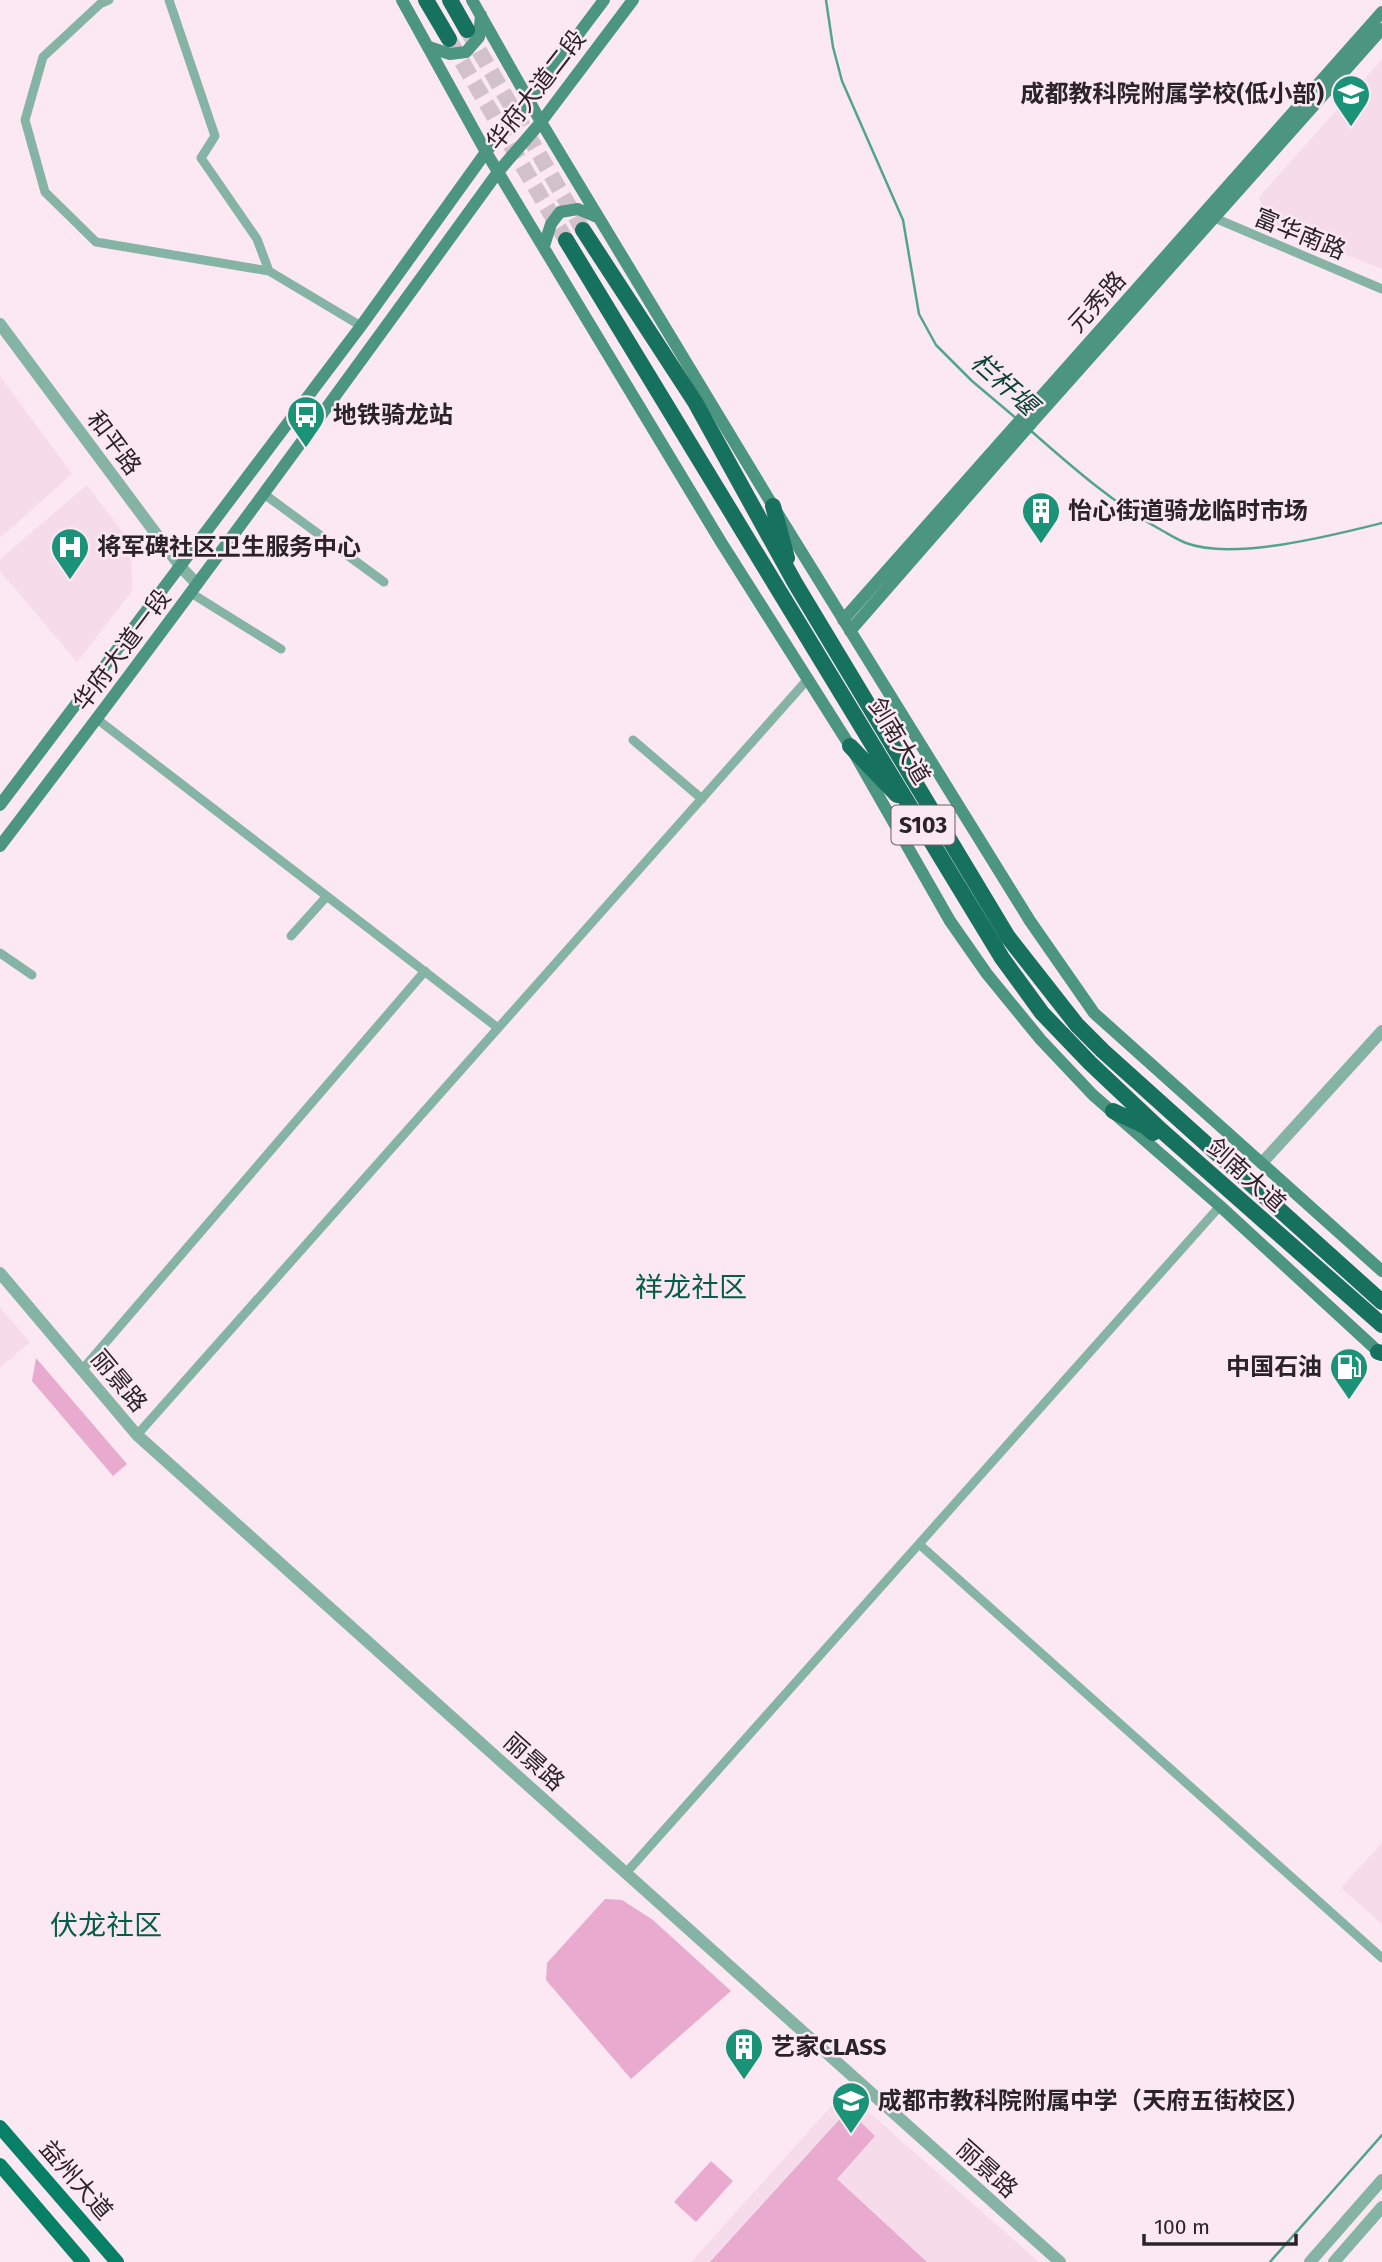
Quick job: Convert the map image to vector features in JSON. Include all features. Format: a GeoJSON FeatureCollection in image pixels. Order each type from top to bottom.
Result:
{"type":"FeatureCollection","features":[{"type":"Feature","properties":{"kind":"highway"},"geometry":{"type":"LineString","coordinates":[[426,0],[449,39]]}},
{"type":"Feature","properties":{"kind":"highway"},"geometry":{"type":"LineString","coordinates":[[450,0],[467,30]]}},
{"type":"Feature","properties":{"kind":"highway","name":"剑南大道"},"geometry":{"type":"LineString","coordinates":[[583,230],[695,401],[795,583],[1008,937],[1077,1025],[1130,1076],[1382,1302]]}},
{"type":"Feature","properties":{"kind":"highway","name":"剑南大道"},"geometry":{"type":"LineString","coordinates":[[566,240],[1002,958],[1042,1013],[1090,1063],[1382,1325]]}},
{"type":"Feature","properties":{"kind":"highway"},"geometry":{"type":"LineString","coordinates":[[773,506],[795,583]]}},
{"type":"Feature","properties":{"kind":"highway"},"geometry":{"type":"LineString","coordinates":[[850,746],[917,815]]}},
{"type":"Feature","properties":{"kind":"highway"},"geometry":{"type":"LineString","coordinates":[[1113,1111],[1145,1126],[1190,1164],[1243,1202]]}},
{"type":"Feature","properties":{"kind":"main road"},"geometry":{"type":"LineString","coordinates":[[402,0],[498,172],[721,542],[850,746],[950,921],[987,974],[1041,1040],[1093,1095],[1381,1353]]}},
{"type":"Feature","properties":{"kind":"main road"},"geometry":{"type":"LineString","coordinates":[[472,0],[598,217],[773,506],[1030,921],[1094,1013],[1382,1271]]}},
{"type":"Feature","properties":{"kind":"main road"},"geometry":{"type":"LineString","coordinates":[[0,805],[361,326],[486,152],[604,0]]}},
{"type":"Feature","properties":{"kind":"main road","name":"华府大道二段"},"geometry":{"type":"LineString","coordinates":[[498,172],[541,121],[633,0]]}},
{"type":"Feature","properties":{"kind":"main road","name":"元秀路"},"geometry":{"type":"LineString","coordinates":[[1209,216],[1382,12]]}},
{"type":"Feature","properties":{"kind":"main road"},"geometry":{"type":"LineString","coordinates":[[429,47],[450,54],[466,52],[479,37],[481,15]]}},
{"type":"Feature","properties":{"kind":"main road","name":"元秀路"},"geometry":{"type":"LineString","coordinates":[[847,625],[1209,216],[1382,29]]}},
{"type":"Feature","properties":{"kind":"main road","name":"华府大道一段"},"geometry":{"type":"LineString","coordinates":[[0,846],[194,589],[498,172]]}},
{"type":"Feature","properties":{"kind":"main road"},"geometry":{"type":"LineString","coordinates":[[544,246],[551,224],[560,212],[578,209],[598,217]]}},
{"type":"Feature","properties":{"kind":"main road","name":"益州大道"},"geometry":{"type":"LineString","coordinates":[[0,2127],[117,2262]]}},
{"type":"Feature","properties":{"kind":"main road","name":"益州大道"},"geometry":{"type":"LineString","coordinates":[[3,2174],[81,2261]]}},
{"type":"Feature","properties":{"kind":"street"},"geometry":{"type":"LineString","coordinates":[[109,0],[100,4],[43,57],[25,120],[45,192],[96,242],[269,271],[361,326]]}},
{"type":"Feature","properties":{"kind":"street"},"geometry":{"type":"LineString","coordinates":[[169,0],[215,136],[201,158],[257,239],[269,271]]}},
{"type":"Feature","properties":{"kind":"street","name":"富华南路"},"geometry":{"type":"LineString","coordinates":[[1209,216],[1382,289]]}},
{"type":"Feature","properties":{"kind":"street","name":"和平路"},"geometry":{"type":"LineString","coordinates":[[0,324],[180,566],[194,589]]}},
{"type":"Feature","properties":{"kind":"street"},"geometry":{"type":"LineString","coordinates":[[264,494],[384,582]]}},
{"type":"Feature","properties":{"kind":"street"},"geometry":{"type":"LineString","coordinates":[[194,589],[281,649]]}},
{"type":"Feature","properties":{"kind":"street"},"geometry":{"type":"LineString","coordinates":[[137,1435],[807,680]]}},
{"type":"Feature","properties":{"kind":"street"},"geometry":{"type":"LineString","coordinates":[[97,719],[498,1028]]}},
{"type":"Feature","properties":{"kind":"street"},"geometry":{"type":"LineString","coordinates":[[633,740],[702,799]]}},
{"type":"Feature","properties":{"kind":"street"},"geometry":{"type":"LineString","coordinates":[[290,936],[327,896]]}},
{"type":"Feature","properties":{"kind":"street"},"geometry":{"type":"LineString","coordinates":[[0,953],[32,975]]}},
{"type":"Feature","properties":{"kind":"street"},"geometry":{"type":"LineString","coordinates":[[82,1370],[425,971]]}},
{"type":"Feature","properties":{"kind":"street"},"geometry":{"type":"LineString","coordinates":[[1262,1163],[1382,1031]]}},
{"type":"Feature","properties":{"kind":"street"},"geometry":{"type":"LineString","coordinates":[[626,1873],[1220,1206]]}},
{"type":"Feature","properties":{"kind":"street","name":"丽景路"},"geometry":{"type":"LineString","coordinates":[[0,1273],[137,1435],[1060,2262]]}},
{"type":"Feature","properties":{"kind":"street"},"geometry":{"type":"LineString","coordinates":[[919,1545],[1382,1958]]}},
{"type":"Feature","properties":{"kind":"street"},"geometry":{"type":"LineString","coordinates":[[1310,2262],[1382,2180]]}},
{"type":"Feature","properties":{"kind":"street"},"geometry":{"type":"LineString","coordinates":[[1334,2262],[1382,2207]]}},
{"type":"Feature","properties":{"kind":"shaded area","name":"成都教科院附属学校(低小部)"},"geometry":{"type":"Polygon","coordinates":[[[1382,59],[1382,269],[1266,223],[1259,197],[1382,59]]]}},
{"type":"Feature","properties":{"kind":"shaded area"},"geometry":{"type":"Polygon","coordinates":[[[0,376],[72,474],[0,538],[0,376]]]}},
{"type":"Feature","properties":{"kind":"shaded area","name":"将军碑社区卫生服务中心"},"geometry":{"type":"Polygon","coordinates":[[[87,485],[131,543],[132,591],[77,662],[0,571],[0,559],[87,485]]]}},
{"type":"Feature","properties":{"kind":"shaded area"},"geometry":{"type":"Polygon","coordinates":[[[0,1308],[30,1342],[0,1368],[0,1308]]]}},
{"type":"Feature","properties":{"kind":"shaded area"},"geometry":{"type":"Polygon","coordinates":[[[36,1358],[127,1464],[113,1476],[32,1381],[36,1358]]]}},
{"type":"Feature","properties":{"kind":"shaded area"},"geometry":{"type":"Polygon","coordinates":[[[1382,1843],[1382,1924],[1341,1888],[1382,1843]]]}},
{"type":"Feature","properties":{"kind":"shaded area"},"geometry":{"type":"Polygon","coordinates":[[[605,1899],[622,1900],[653,1920],[731,1991],[631,2079],[546,1980],[547,1963],[605,1899]]]}},
{"type":"Feature","properties":{"kind":"shaded area","name":"成都市教科院附属中学（天府五街校区）"},"geometry":{"type":"Polygon","coordinates":[[[845,2091],[1039,2262],[691,2262],[845,2091]]]}},
{"type":"Feature","properties":{"kind":"shaded area"},"geometry":{"type":"Polygon","coordinates":[[[848,2110],[875,2136],[837,2179],[927,2262],[710,2262],[848,2110]]]}},
{"type":"Feature","properties":{"kind":"shaded area"},"geometry":{"type":"Polygon","coordinates":[[[711,2161],[733,2181],[696,2222],[674,2202],[711,2161]]]}},
{"type":"Feature","properties":{"kind":"waterway","name":"栏杆堰"},"geometry":{"type":"LineString","coordinates":[[826,0],[833,47],[842,81],[903,220],[919,314],[936,345],[972,381],[1017,419]]}},
{"type":"Feature","properties":{"kind":"waterway","name":"栏杆堰"},"geometry":{"type":"LineString","coordinates":[[1030,430],[1110,497],[1186,543],[1206,548],[1256,548],[1382,523]]}},
{"type":"Feature","properties":{"kind":"waterway"},"geometry":{"type":"LineString","coordinates":[[1270,2262],[1382,2135]]}},
{"type":"Feature","properties":{"kind":"tunnel"},"geometry":{"type":"LineString","coordinates":[[467,30],[583,230]]}},
{"type":"Feature","properties":{"kind":"tunnel"},"geometry":{"type":"LineString","coordinates":[[450,41],[566,240]]}},
{"type":"Feature","properties":{"kind":"place","name":"成都教科院附属学校(低小部)"},"geometry":{"type":"Point","coordinates":[1351,128]}},
{"type":"Feature","properties":{"kind":"place","name":"地铁骑龙站"},"geometry":{"type":"Point","coordinates":[306,449]}},
{"type":"Feature","properties":{"kind":"place","name":"怡心街道骑龙临时市场"},"geometry":{"type":"Point","coordinates":[1041,545]}},
{"type":"Feature","properties":{"kind":"place","name":"将军碑社区卫生服务中心"},"geometry":{"type":"Point","coordinates":[70,581]}},
{"type":"Feature","properties":{"kind":"place","name":"中国石油"},"geometry":{"type":"Point","coordinates":[1349,1401]}},
{"type":"Feature","properties":{"kind":"place","name":"艺家CLASS"},"geometry":{"type":"Point","coordinates":[744,2081]}},
{"type":"Feature","properties":{"kind":"place","name":"成都市教科院附属中学（天府五街校区）"},"geometry":{"type":"Point","coordinates":[851,2135]}},
{"type":"Feature","properties":{"kind":"district","name":"祥龙社区"},"geometry":{"type":"Point","coordinates":[691,1287]}},
{"type":"Feature","properties":{"kind":"district","name":"伏龙社区"},"geometry":{"type":"Point","coordinates":[106,1925]}}]}
